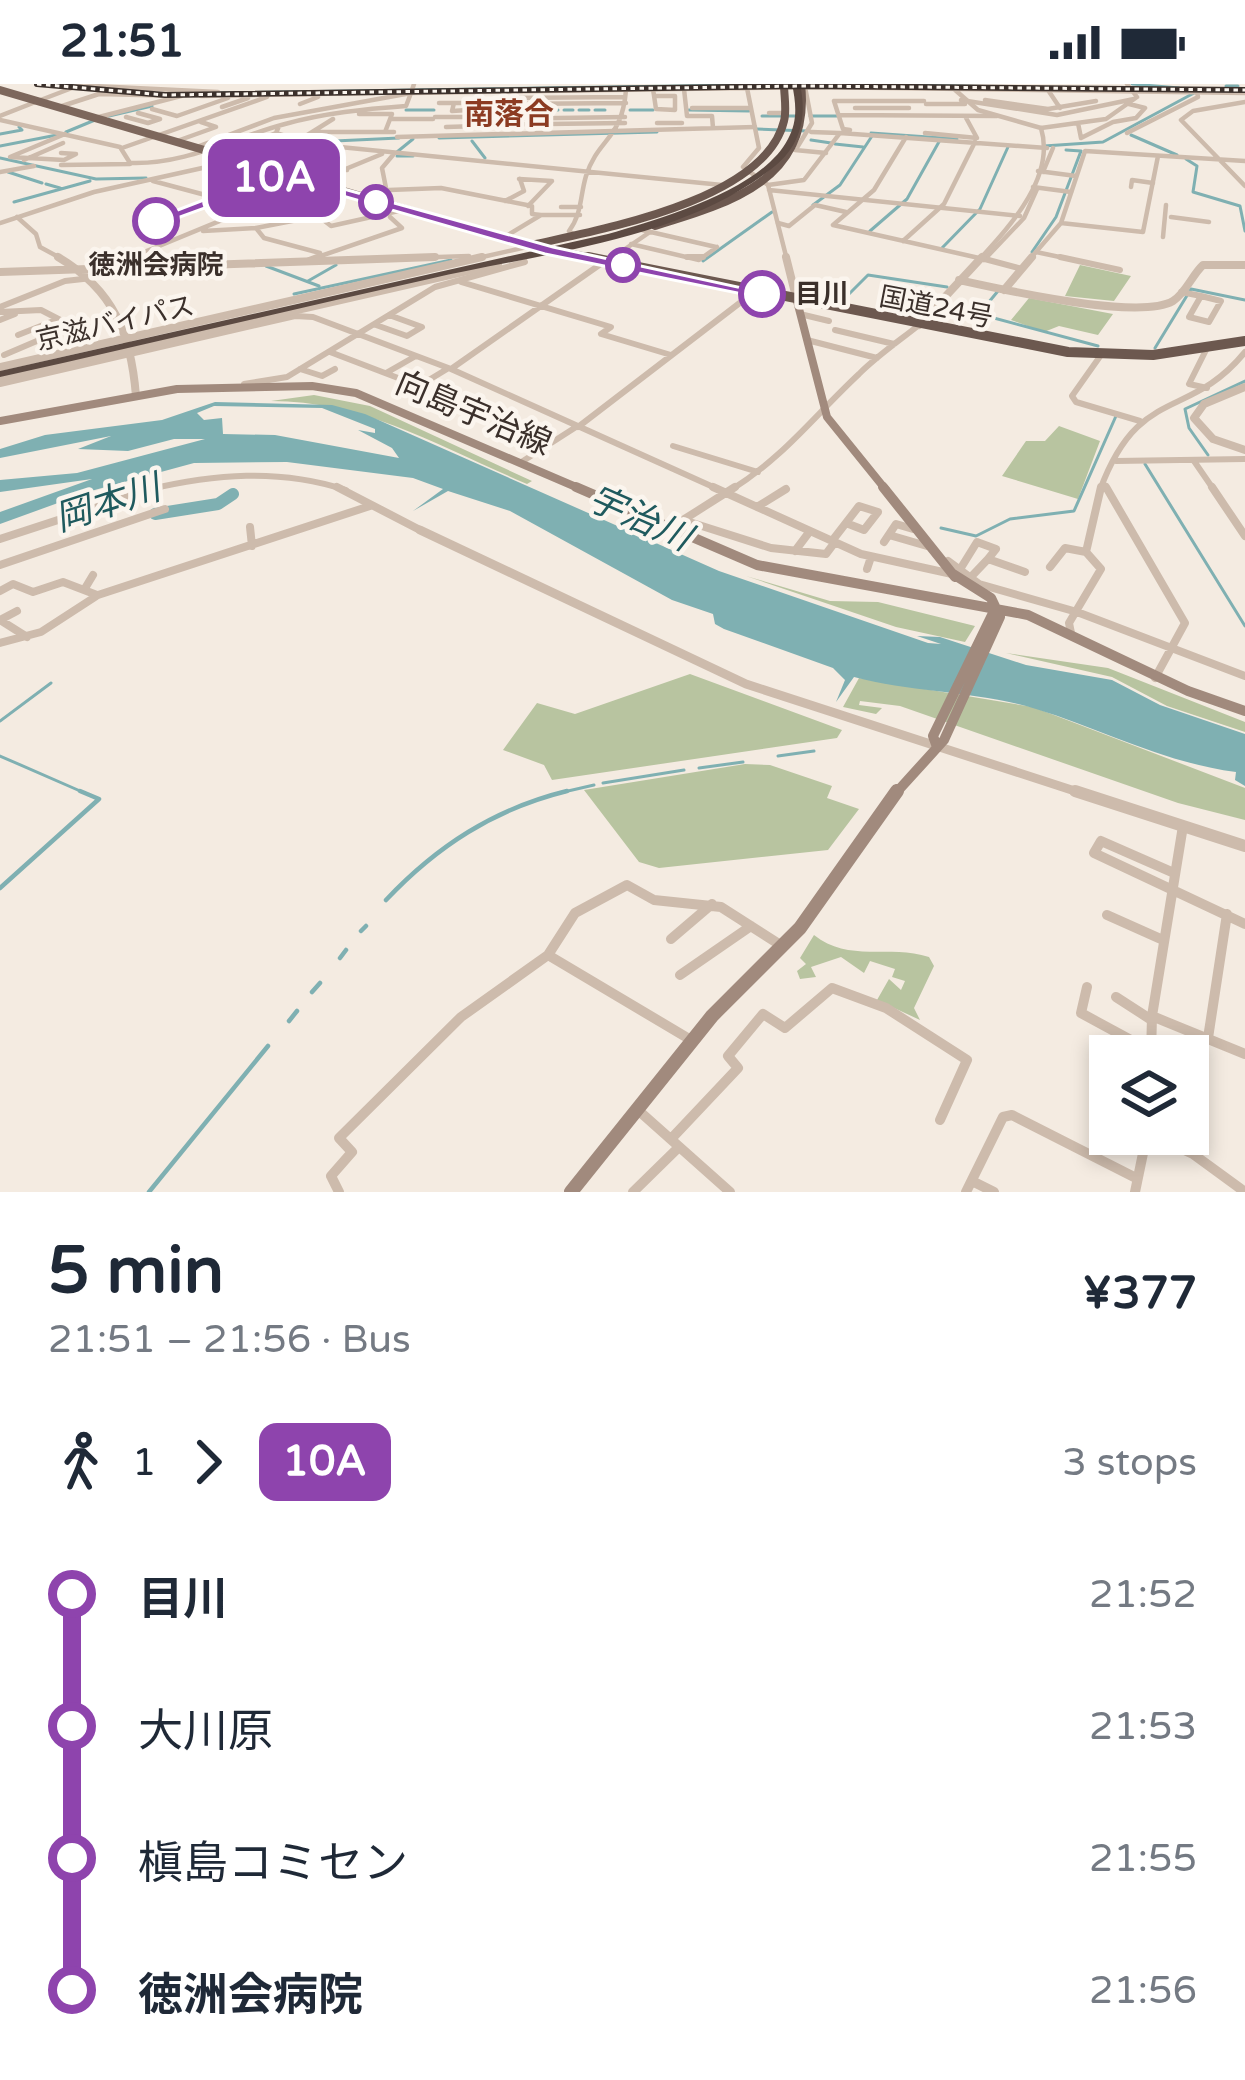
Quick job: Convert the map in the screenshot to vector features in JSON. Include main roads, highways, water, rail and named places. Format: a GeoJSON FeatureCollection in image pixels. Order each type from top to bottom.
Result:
{"type":"FeatureCollection","features":[{"type":"Feature","properties":{"kind":"highway"},"geometry":{"type":"LineString","coordinates":[[644,228],[745,175],[780,144],[796,116],[793,85]]}},
{"type":"Feature","properties":{"kind":"highway"},"geometry":{"type":"LineString","coordinates":[[593,230],[644,228],[717,202],[778,168],[792,133],[793,85]]}},
{"type":"Feature","properties":{"kind":"highway","name":"国道24号"},"geometry":{"type":"LineString","coordinates":[[531,246],[551,251],[644,228],[767,185],[797,148],[792,133],[796,116]]}},
{"type":"Feature","properties":{"kind":"highway","name":"国道24号"},"geometry":{"type":"LineString","coordinates":[[576,245],[593,230],[722,185],[746,171],[792,133],[796,116]]}},
{"type":"Feature","properties":{"kind":"highway","name":"京滋バイパス"},"geometry":{"type":"LineString","coordinates":[[0,374],[46,359],[661,216],[717,194],[763,166],[786,142],[796,116]]}},
{"type":"Feature","properties":{"kind":"highway","name":"京滋バイパス"},"geometry":{"type":"LineString","coordinates":[[0,374],[662,220],[749,181],[782,155],[792,133]]}},
{"type":"Feature","properties":{"kind":"highway","name":"国道24号"},"geometry":{"type":"LineString","coordinates":[[531,246],[576,245],[606,262],[919,325],[1100,355],[1245,341]]}},
{"type":"Feature","properties":{"kind":"highway"},"geometry":{"type":"LineString","coordinates":[[130,347],[453,267],[495,265]]}},
{"type":"Feature","properties":{"kind":"highway"},"geometry":{"type":"LineString","coordinates":[[46,359],[340,294],[379,290],[453,267]]}},
{"type":"Feature","properties":{"kind":"main road"},"geometry":{"type":"LineString","coordinates":[[0,90],[531,246]]}},
{"type":"Feature","properties":{"kind":"main road"},"geometry":{"type":"LineString","coordinates":[[506,238],[513,246],[507,251]]}},
{"type":"Feature","properties":{"kind":"main road"},"geometry":{"type":"LineString","coordinates":[[571,1192],[692,1041],[783,946],[875,815],[938,742],[995,613],[991,598],[932,550],[825,413],[797,301]]}},
{"type":"Feature","properties":{"kind":"main road","name":"向島宇治線"},"geometry":{"type":"LineString","coordinates":[[0,421],[136,396],[226,387],[308,386],[356,393],[524,461],[721,550],[796,576],[972,598],[995,613],[1071,633],[1155,678],[1245,711]]}},
{"type":"Feature","properties":{"kind":"main road"},"geometry":{"type":"LineString","coordinates":[[956,573],[972,598]]}},
{"type":"Feature","properties":{"kind":"water"},"geometry":{"type":"Polygon","coordinates":[[[215,402],[332,405],[365,414],[719,571],[928,643],[941,644],[917,636],[940,637],[1026,665],[1112,680],[1160,705],[1245,734],[1245,786],[1235,780],[1236,772],[1159,754],[1014,703],[854,677],[836,702],[845,680],[833,668],[724,629],[715,624],[713,614],[672,600],[510,511],[448,491],[413,511],[443,489],[413,478],[287,462],[194,463],[91,491],[0,524],[0,512],[92,479],[0,492],[0,480],[77,473],[205,439],[174,439],[128,451],[78,449],[111,436],[0,458],[0,449],[45,435],[162,420],[215,402]],[[214,406],[197,413],[204,420],[222,418],[223,434],[275,435],[399,458],[392,448],[358,430],[375,433],[375,429],[322,408],[214,406]]]}},
{"type":"Feature","properties":{"kind":"waterway"},"geometry":{"type":"LineString","coordinates":[[765,84],[789,84]]}},
{"type":"Feature","properties":{"kind":"waterway"},"geometry":{"type":"LineString","coordinates":[[846,84],[1009,87]]}},
{"type":"Feature","properties":{"kind":"waterway"},"geometry":{"type":"LineString","coordinates":[[1132,84],[1179,88]]}},
{"type":"Feature","properties":{"kind":"waterway"},"geometry":{"type":"LineString","coordinates":[[221,93],[743,85]]}},
{"type":"Feature","properties":{"kind":"waterway"},"geometry":{"type":"LineString","coordinates":[[1226,86],[1238,86]]}},
{"type":"Feature","properties":{"kind":"waterway"},"geometry":{"type":"LineString","coordinates":[[1044,146],[1103,142],[1194,93]]}},
{"type":"Feature","properties":{"kind":"waterway"},"geometry":{"type":"LineString","coordinates":[[109,116],[152,106]]}},
{"type":"Feature","properties":{"kind":"waterway"},"geometry":{"type":"LineString","coordinates":[[406,110],[434,110]]}},
{"type":"Feature","properties":{"kind":"waterway"},"geometry":{"type":"LineString","coordinates":[[471,110],[480,110]]}},
{"type":"Feature","properties":{"kind":"waterway"},"geometry":{"type":"LineString","coordinates":[[484,110],[495,110]]}},
{"type":"Feature","properties":{"kind":"waterway"},"geometry":{"type":"LineString","coordinates":[[500,110],[512,110]]}},
{"type":"Feature","properties":{"kind":"waterway"},"geometry":{"type":"LineString","coordinates":[[517,110],[529,110]]}},
{"type":"Feature","properties":{"kind":"waterway"},"geometry":{"type":"LineString","coordinates":[[533,110],[543,110]]}},
{"type":"Feature","properties":{"kind":"waterway"},"geometry":{"type":"LineString","coordinates":[[548,110],[558,110]]}},
{"type":"Feature","properties":{"kind":"waterway"},"geometry":{"type":"LineString","coordinates":[[564,110],[573,110]]}},
{"type":"Feature","properties":{"kind":"waterway"},"geometry":{"type":"LineString","coordinates":[[579,110],[589,110]]}},
{"type":"Feature","properties":{"kind":"waterway"},"geometry":{"type":"LineString","coordinates":[[595,110],[605,110]]}},
{"type":"Feature","properties":{"kind":"waterway"},"geometry":{"type":"LineString","coordinates":[[630,110],[653,110]]}},
{"type":"Feature","properties":{"kind":"waterway"},"geometry":{"type":"LineString","coordinates":[[689,110],[749,111]]}},
{"type":"Feature","properties":{"kind":"waterway"},"geometry":{"type":"LineString","coordinates":[[762,116],[795,116]]}},
{"type":"Feature","properties":{"kind":"waterway"},"geometry":{"type":"LineString","coordinates":[[810,116],[837,116]]}},
{"type":"Feature","properties":{"kind":"waterway"},"geometry":{"type":"LineString","coordinates":[[66,132],[95,120]]}},
{"type":"Feature","properties":{"kind":"waterway"},"geometry":{"type":"LineString","coordinates":[[0,134],[22,130],[19,127]]}},
{"type":"Feature","properties":{"kind":"waterway"},"geometry":{"type":"LineString","coordinates":[[757,129],[807,131]]}},
{"type":"Feature","properties":{"kind":"waterway"},"geometry":{"type":"LineString","coordinates":[[439,138],[657,132]]}},
{"type":"Feature","properties":{"kind":"waterway"},"geometry":{"type":"LineString","coordinates":[[871,133],[957,139]]}},
{"type":"Feature","properties":{"kind":"waterway"},"geometry":{"type":"LineString","coordinates":[[0,146],[57,135]]}},
{"type":"Feature","properties":{"kind":"waterway"},"geometry":{"type":"LineString","coordinates":[[1131,135],[1177,155]]}},
{"type":"Feature","properties":{"kind":"waterway"},"geometry":{"type":"LineString","coordinates":[[813,205],[840,185],[872,136]]}},
{"type":"Feature","properties":{"kind":"waterway"},"geometry":{"type":"LineString","coordinates":[[313,142],[399,138]]}},
{"type":"Feature","properties":{"kind":"waterway"},"geometry":{"type":"LineString","coordinates":[[397,152],[413,139]]}},
{"type":"Feature","properties":{"kind":"waterway"},"geometry":{"type":"LineString","coordinates":[[811,140],[831,143]]}},
{"type":"Feature","properties":{"kind":"waterway"},"geometry":{"type":"LineString","coordinates":[[870,231],[907,199],[940,140]]}},
{"type":"Feature","properties":{"kind":"waterway"},"geometry":{"type":"LineString","coordinates":[[472,141],[485,158]]}},
{"type":"Feature","properties":{"kind":"waterway"},"geometry":{"type":"LineString","coordinates":[[260,153],[304,144]]}},
{"type":"Feature","properties":{"kind":"waterway"},"geometry":{"type":"LineString","coordinates":[[835,144],[863,147]]}},
{"type":"Feature","properties":{"kind":"waterway"},"geometry":{"type":"LineString","coordinates":[[942,248],[980,209],[1008,147]]}},
{"type":"Feature","properties":{"kind":"waterway"},"geometry":{"type":"LineString","coordinates":[[1032,252],[1056,217],[1081,151],[1066,150]]}},
{"type":"Feature","properties":{"kind":"waterway"},"geometry":{"type":"LineString","coordinates":[[397,156],[413,156]]}},
{"type":"Feature","properties":{"kind":"waterway"},"geometry":{"type":"LineString","coordinates":[[0,158],[96,179],[146,178]]}},
{"type":"Feature","properties":{"kind":"waterway"},"geometry":{"type":"LineString","coordinates":[[1186,159],[1197,166],[1193,192],[1240,206],[1245,231]]}},
{"type":"Feature","properties":{"kind":"waterway"},"geometry":{"type":"LineString","coordinates":[[8,172],[42,183]]}},
{"type":"Feature","properties":{"kind":"waterway"},"geometry":{"type":"LineString","coordinates":[[14,202],[90,181]]}},
{"type":"Feature","properties":{"kind":"waterway"},"geometry":{"type":"LineString","coordinates":[[46,184],[60,188]]}},
{"type":"Feature","properties":{"kind":"waterway"},"geometry":{"type":"LineString","coordinates":[[703,261],[772,212]]}},
{"type":"Feature","properties":{"kind":"waterway"},"geometry":{"type":"LineString","coordinates":[[294,294],[451,260]]}},
{"type":"Feature","properties":{"kind":"waterway"},"geometry":{"type":"LineString","coordinates":[[308,281],[336,265]]}},
{"type":"Feature","properties":{"kind":"waterway"},"geometry":{"type":"LineString","coordinates":[[266,266],[319,286]]}},
{"type":"Feature","properties":{"kind":"waterway"},"geometry":{"type":"LineString","coordinates":[[842,301],[868,275],[947,287]]}},
{"type":"Feature","properties":{"kind":"waterway"},"geometry":{"type":"LineString","coordinates":[[1155,348],[1191,289],[1245,300]]}},
{"type":"Feature","properties":{"kind":"waterway"},"geometry":{"type":"LineString","coordinates":[[998,291],[979,314],[1098,346]]}},
{"type":"Feature","properties":{"kind":"waterway"},"geometry":{"type":"LineString","coordinates":[[1208,455],[1189,428],[1185,409],[1245,381]]}},
{"type":"Feature","properties":{"kind":"waterway"},"geometry":{"type":"LineString","coordinates":[[941,528],[976,536],[1010,519],[1074,511],[1116,416]]}},
{"type":"Feature","properties":{"kind":"waterway"},"geometry":{"type":"LineString","coordinates":[[1145,464],[1245,626]]}},
{"type":"Feature","properties":{"kind":"waterway","name":"岡本川"},"geometry":{"type":"LineString","coordinates":[[155,514],[218,504],[233,494]]}},
{"type":"Feature","properties":{"kind":"waterway"},"geometry":{"type":"LineString","coordinates":[[0,721],[51,683]]}},
{"type":"Feature","properties":{"kind":"waterway"},"geometry":{"type":"LineString","coordinates":[[778,756],[814,751]]}},
{"type":"Feature","properties":{"kind":"waterway"},"geometry":{"type":"LineString","coordinates":[[0,756],[84,793]]}},
{"type":"Feature","properties":{"kind":"waterway"},"geometry":{"type":"LineString","coordinates":[[699,768],[743,762]]}},
{"type":"Feature","properties":{"kind":"waterway"},"geometry":{"type":"LineString","coordinates":[[603,783],[684,770]]}},
{"type":"Feature","properties":{"kind":"waterway"},"geometry":{"type":"LineString","coordinates":[[563,792],[594,785]]}},
{"type":"Feature","properties":{"kind":"waterway"},"geometry":{"type":"LineString","coordinates":[[386,900],[468,832],[515,808],[563,792]]}},
{"type":"Feature","properties":{"kind":"waterway"},"geometry":{"type":"LineString","coordinates":[[555,794],[563,792]]}},
{"type":"Feature","properties":{"kind":"waterway"},"geometry":{"type":"LineString","coordinates":[[0,888],[99,799],[84,793]]}},
{"type":"Feature","properties":{"kind":"waterway"},"geometry":{"type":"LineString","coordinates":[[361,931],[366,926]]}},
{"type":"Feature","properties":{"kind":"waterway"},"geometry":{"type":"LineString","coordinates":[[340,958],[346,950]]}},
{"type":"Feature","properties":{"kind":"waterway"},"geometry":{"type":"LineString","coordinates":[[312,992],[320,983]]}},
{"type":"Feature","properties":{"kind":"waterway"},"geometry":{"type":"LineString","coordinates":[[289,1021],[297,1011]]}},
{"type":"Feature","properties":{"kind":"waterway"},"geometry":{"type":"LineString","coordinates":[[149,1192],[268,1046]]}},
{"type":"Feature","properties":{"kind":"railway"},"geometry":{"type":"LineString","coordinates":[[37,84],[165,95],[805,86],[1245,90]]}},
{"type":"Feature","properties":{"kind":"place","name":"徳洲会病院"},"geometry":{"type":"Point","coordinates":[156,221]}},
{"type":"Feature","properties":{"kind":"place","name":"目川"},"geometry":{"type":"Point","coordinates":[762,294]}},
{"type":"Feature","properties":{"kind":"district","name":"南落合"},"geometry":{"type":"Point","coordinates":[509,114]}},
{"type":"Feature","properties":{"kind":"water label","name":"宇治川"},"geometry":{"type":"Point","coordinates":[640,517]}}]}
